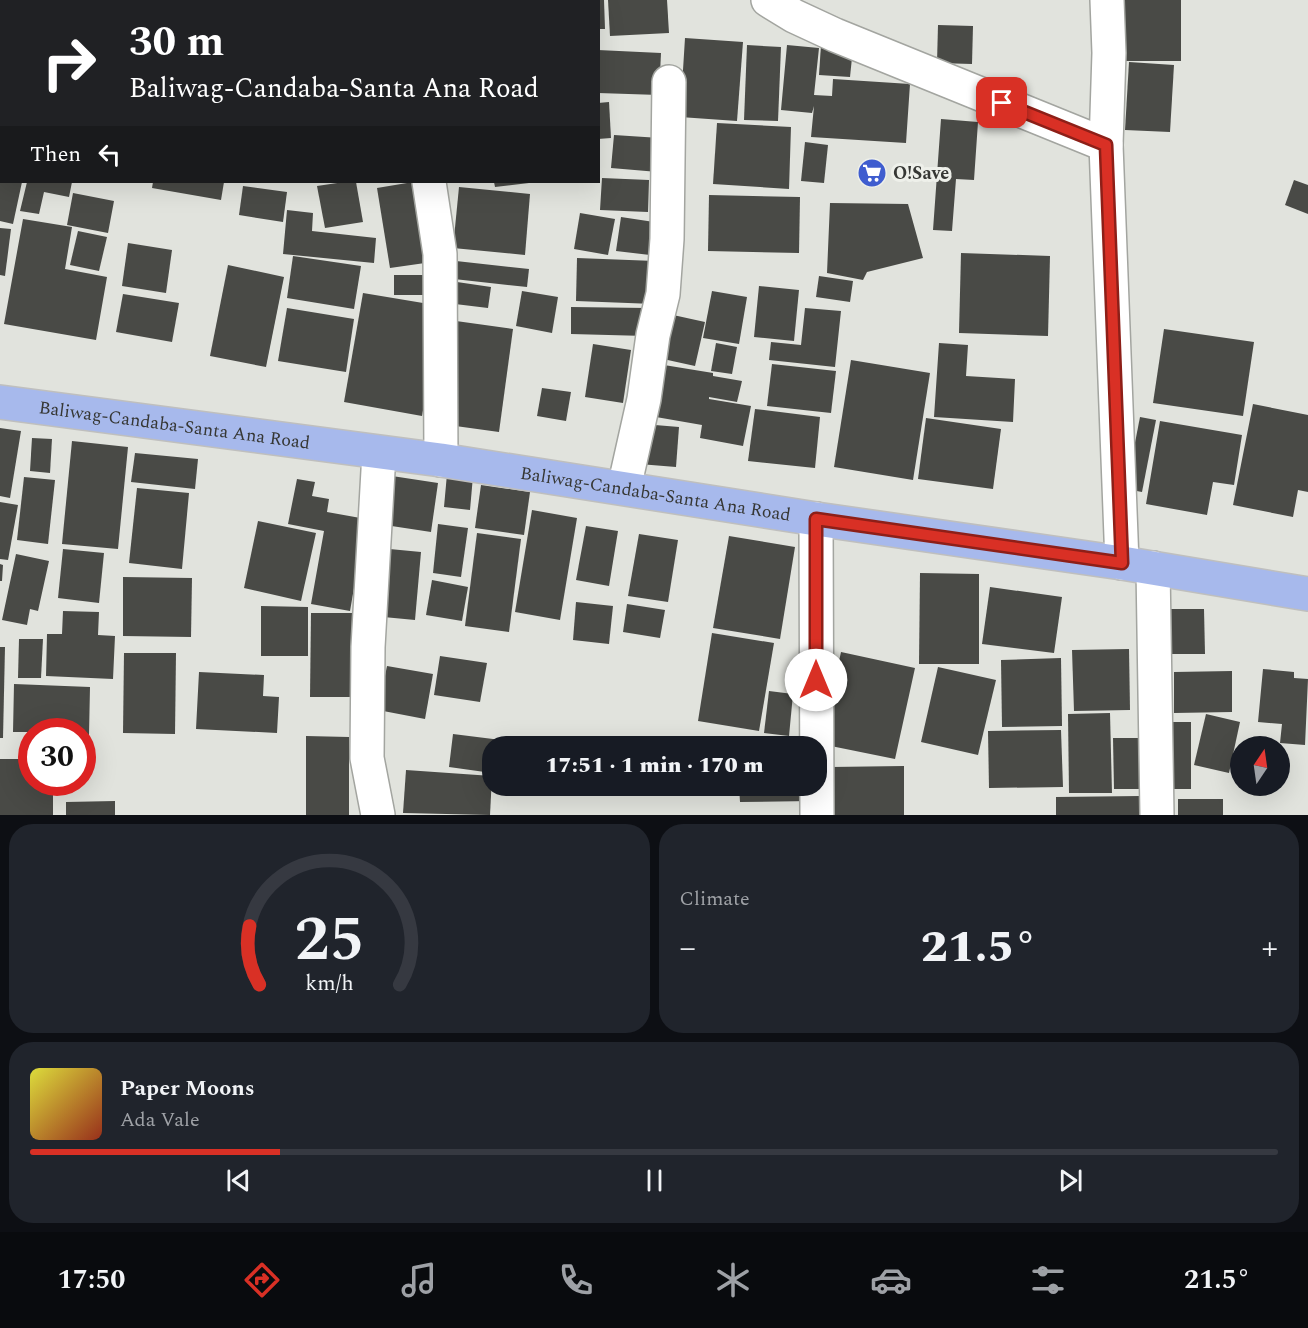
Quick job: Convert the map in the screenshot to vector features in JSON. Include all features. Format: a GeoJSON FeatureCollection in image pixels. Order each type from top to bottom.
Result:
{"type":"FeatureCollection","features":[{"type":"Feature","properties":{"kind":"main road","name":"Baliwag-Candaba-Santa Ana Road"},"geometry":{"type":"LineString","coordinates":[[0,402],[441,460],[816,519],[1138,565],[1308,594]]}},
{"type":"Feature","properties":{"kind":"street"},"geometry":{"type":"LineString","coordinates":[[768,0],[794,16],[835,35],[1106,145]]}},
{"type":"Feature","properties":{"kind":"street"},"geometry":{"type":"LineString","coordinates":[[1107,0],[1109,53],[1106,145],[1157,815]]}},
{"type":"Feature","properties":{"kind":"street"},"geometry":{"type":"LineString","coordinates":[[624,488],[644,399],[653,335],[663,294],[669,82]]}},
{"type":"Feature","properties":{"kind":"street"},"geometry":{"type":"LineString","coordinates":[[429,183],[441,255],[441,460]]}},
{"type":"Feature","properties":{"kind":"street"},"geometry":{"type":"LineString","coordinates":[[378,815],[367,758],[368,647],[379,453]]}},
{"type":"Feature","properties":{"kind":"street"},"geometry":{"type":"LineString","coordinates":[[816,519],[817,815]]}},
{"type":"Feature","properties":{"kind":"building"},"geometry":{"type":"Polygon","coordinates":[[[600,0],[604,0],[605,29],[600,29],[600,0]]]}},
{"type":"Feature","properties":{"kind":"building"},"geometry":{"type":"Polygon","coordinates":[[[608,0],[667,0],[669,33],[610,36],[608,0]]]}},
{"type":"Feature","properties":{"kind":"building"},"geometry":{"type":"Polygon","coordinates":[[[1124,0],[1181,0],[1181,61],[1124,61],[1124,0]]]}},
{"type":"Feature","properties":{"kind":"building"},"geometry":{"type":"Polygon","coordinates":[[[938,25],[973,26],[972,64],[937,63],[938,25]]]}},
{"type":"Feature","properties":{"kind":"building"},"geometry":{"type":"Polygon","coordinates":[[[685,38],[743,42],[737,121],[680,117],[685,38]]]}},
{"type":"Feature","properties":{"kind":"building"},"geometry":{"type":"Polygon","coordinates":[[[747,45],[781,47],[778,121],[744,120],[747,45]]]}},
{"type":"Feature","properties":{"kind":"building"},"geometry":{"type":"Polygon","coordinates":[[[787,45],[819,48],[814,95],[832,96],[833,79],[910,84],[906,143],[811,137],[814,106],[812,113],[781,110],[787,45]]]}},
{"type":"Feature","properties":{"kind":"building"},"geometry":{"type":"Polygon","coordinates":[[[821,45],[853,48],[850,77],[819,75],[821,45]]]}},
{"type":"Feature","properties":{"kind":"building"},"geometry":{"type":"Polygon","coordinates":[[[600,50],[661,53],[659,95],[600,93],[600,50]]]}},
{"type":"Feature","properties":{"kind":"building"},"geometry":{"type":"Polygon","coordinates":[[[1129,62],[1174,65],[1170,132],[1125,130],[1129,62]]]}},
{"type":"Feature","properties":{"kind":"building"},"geometry":{"type":"Polygon","coordinates":[[[609,102],[611,138],[600,139],[600,103],[609,102]]]}},
{"type":"Feature","properties":{"kind":"building"},"geometry":{"type":"Polygon","coordinates":[[[941,119],[978,122],[974,180],[956,179],[952,231],[933,230],[941,119]]]}},
{"type":"Feature","properties":{"kind":"building"},"geometry":{"type":"Polygon","coordinates":[[[717,123],[791,127],[789,189],[713,184],[717,123]]]}},
{"type":"Feature","properties":{"kind":"building"},"geometry":{"type":"Polygon","coordinates":[[[614,135],[660,138],[658,172],[611,168],[614,135]]]}},
{"type":"Feature","properties":{"kind":"building"},"geometry":{"type":"Polygon","coordinates":[[[805,142],[828,145],[824,183],[801,181],[805,142]]]}},
{"type":"Feature","properties":{"kind":"building"},"geometry":{"type":"Polygon","coordinates":[[[602,178],[649,180],[648,212],[600,210],[602,178]]]}},
{"type":"Feature","properties":{"kind":"building"},"geometry":{"type":"Polygon","coordinates":[[[1294,180],[1308,185],[1308,214],[1285,205],[1294,180]]]}},
{"type":"Feature","properties":{"kind":"building"},"geometry":{"type":"Polygon","coordinates":[[[0,183],[22,183],[13,224],[0,221],[0,183]]]}},
{"type":"Feature","properties":{"kind":"building"},"geometry":{"type":"Polygon","coordinates":[[[27,183],[72,183],[69,197],[44,192],[39,214],[20,211],[27,183]]]}},
{"type":"Feature","properties":{"kind":"building"},"geometry":{"type":"Polygon","coordinates":[[[153,183],[224,183],[221,200],[152,188],[153,183]]]}},
{"type":"Feature","properties":{"kind":"building"},"geometry":{"type":"Polygon","coordinates":[[[356,183],[363,222],[325,228],[317,186],[356,183]]]}},
{"type":"Feature","properties":{"kind":"building"},"geometry":{"type":"Polygon","coordinates":[[[413,183],[432,262],[390,268],[377,188],[413,183]]]}},
{"type":"Feature","properties":{"kind":"building"},"geometry":{"type":"Polygon","coordinates":[[[494,183],[529,183],[495,187],[494,183]]]}},
{"type":"Feature","properties":{"kind":"building"},"geometry":{"type":"Polygon","coordinates":[[[243,186],[287,192],[283,222],[239,215],[243,186]]]}},
{"type":"Feature","properties":{"kind":"building"},"geometry":{"type":"Polygon","coordinates":[[[459,187],[530,194],[525,255],[453,248],[459,187]]]}},
{"type":"Feature","properties":{"kind":"building"},"geometry":{"type":"Polygon","coordinates":[[[73,193],[114,201],[108,233],[67,225],[73,193]]]}},
{"type":"Feature","properties":{"kind":"building"},"geometry":{"type":"Polygon","coordinates":[[[709,195],[800,197],[799,253],[708,251],[709,195]]]}},
{"type":"Feature","properties":{"kind":"building"},"geometry":{"type":"Polygon","coordinates":[[[830,203],[908,204],[923,258],[867,272],[863,280],[827,273],[830,203]]]}},
{"type":"Feature","properties":{"kind":"building"},"geometry":{"type":"Polygon","coordinates":[[[287,210],[313,213],[312,231],[376,238],[374,263],[283,254],[287,210]]]}},
{"type":"Feature","properties":{"kind":"building"},"geometry":{"type":"Polygon","coordinates":[[[580,213],[615,219],[608,255],[574,249],[580,213]]]}},
{"type":"Feature","properties":{"kind":"building"},"geometry":{"type":"Polygon","coordinates":[[[621,217],[654,222],[650,255],[616,251],[621,217]]]}},
{"type":"Feature","properties":{"kind":"building"},"geometry":{"type":"Polygon","coordinates":[[[23,219],[72,227],[65,269],[107,277],[96,340],[4,324],[23,219]]]}},
{"type":"Feature","properties":{"kind":"building"},"geometry":{"type":"Polygon","coordinates":[[[0,228],[11,229],[5,276],[0,275],[0,228]]]}},
{"type":"Feature","properties":{"kind":"building"},"geometry":{"type":"Polygon","coordinates":[[[78,231],[107,237],[99,271],[70,265],[78,231]]]}},
{"type":"Feature","properties":{"kind":"building"},"geometry":{"type":"Polygon","coordinates":[[[128,243],[172,250],[166,293],[122,286],[128,243]]]}},
{"type":"Feature","properties":{"kind":"building"},"geometry":{"type":"Polygon","coordinates":[[[961,253],[1050,256],[1048,336],[959,333],[961,253]]]}},
{"type":"Feature","properties":{"kind":"building"},"geometry":{"type":"Polygon","coordinates":[[[293,256],[361,266],[354,309],[287,298],[293,256]]]}},
{"type":"Feature","properties":{"kind":"building"},"geometry":{"type":"Polygon","coordinates":[[[577,258],[655,261],[654,304],[576,301],[577,258]]]}},
{"type":"Feature","properties":{"kind":"building"},"geometry":{"type":"Polygon","coordinates":[[[456,261],[529,269],[527,287],[454,279],[456,261]]]}},
{"type":"Feature","properties":{"kind":"building"},"geometry":{"type":"Polygon","coordinates":[[[228,265],[284,277],[266,367],[210,356],[228,265]]]}},
{"type":"Feature","properties":{"kind":"building"},"geometry":{"type":"Polygon","coordinates":[[[394,275],[430,275],[430,295],[394,295],[394,275]]]}},
{"type":"Feature","properties":{"kind":"building"},"geometry":{"type":"Polygon","coordinates":[[[819,276],[853,281],[850,302],[816,297],[819,276]]]}},
{"type":"Feature","properties":{"kind":"building"},"geometry":{"type":"Polygon","coordinates":[[[457,282],[491,287],[488,308],[455,304],[457,282]]]}},
{"type":"Feature","properties":{"kind":"building"},"geometry":{"type":"Polygon","coordinates":[[[759,286],[799,290],[794,341],[754,337],[759,286]]]}},
{"type":"Feature","properties":{"kind":"building"},"geometry":{"type":"Polygon","coordinates":[[[522,291],[558,297],[552,333],[516,326],[522,291]]]}},
{"type":"Feature","properties":{"kind":"building"},"geometry":{"type":"Polygon","coordinates":[[[712,291],[747,297],[739,344],[703,338],[712,291]]]}},
{"type":"Feature","properties":{"kind":"building"},"geometry":{"type":"Polygon","coordinates":[[[363,293],[441,306],[422,416],[344,402],[363,293]]]}},
{"type":"Feature","properties":{"kind":"building"},"geometry":{"type":"Polygon","coordinates":[[[123,294],[179,303],[172,342],[116,332],[123,294]]]}},
{"type":"Feature","properties":{"kind":"building"},"geometry":{"type":"Polygon","coordinates":[[[571,307],[647,308],[646,336],[571,334],[571,307]]]}},
{"type":"Feature","properties":{"kind":"building"},"geometry":{"type":"Polygon","coordinates":[[[287,308],[354,319],[346,372],[278,361],[287,308]]]}},
{"type":"Feature","properties":{"kind":"building"},"geometry":{"type":"Polygon","coordinates":[[[805,308],[841,311],[835,367],[769,360],[771,342],[801,345],[805,308]]]}},
{"type":"Feature","properties":{"kind":"building"},"geometry":{"type":"Polygon","coordinates":[[[664,313],[705,322],[695,366],[654,357],[664,313]]]}},
{"type":"Feature","properties":{"kind":"building"},"geometry":{"type":"Polygon","coordinates":[[[456,321],[513,329],[499,432],[441,424],[456,321]]]}},
{"type":"Feature","properties":{"kind":"building"},"geometry":{"type":"Polygon","coordinates":[[[1164,329],[1254,342],[1243,416],[1153,403],[1164,329]]]}},
{"type":"Feature","properties":{"kind":"building"},"geometry":{"type":"Polygon","coordinates":[[[716,343],[737,347],[732,374],[711,371],[716,343]]]}},
{"type":"Feature","properties":{"kind":"building"},"geometry":{"type":"Polygon","coordinates":[[[939,343],[968,345],[966,376],[1015,379],[1013,422],[934,417],[939,343]]]}},
{"type":"Feature","properties":{"kind":"building"},"geometry":{"type":"Polygon","coordinates":[[[593,344],[631,350],[623,403],[585,397],[593,344]]]}},
{"type":"Feature","properties":{"kind":"building"},"geometry":{"type":"Polygon","coordinates":[[[851,360],[930,373],[913,480],[834,467],[851,360]]]}},
{"type":"Feature","properties":{"kind":"building"},"geometry":{"type":"Polygon","coordinates":[[[772,364],[836,371],[831,413],[767,406],[772,364]]]}},
{"type":"Feature","properties":{"kind":"building"},"geometry":{"type":"Polygon","coordinates":[[[664,365],[713,373],[713,376],[742,381],[737,402],[709,397],[709,399],[751,406],[743,446],[700,438],[702,425],[656,417],[664,365]]]}},
{"type":"Feature","properties":{"kind":"building"},"geometry":{"type":"Polygon","coordinates":[[[542,388],[571,392],[566,421],[537,416],[542,388]]]}},
{"type":"Feature","properties":{"kind":"building"},"geometry":{"type":"Polygon","coordinates":[[[1253,404],[1308,415],[1308,492],[1298,490],[1293,517],[1233,505],[1253,404]]]}},
{"type":"Feature","properties":{"kind":"building"},"geometry":{"type":"Polygon","coordinates":[[[755,409],[820,417],[815,468],[748,461],[755,409]]]}},
{"type":"Feature","properties":{"kind":"building"},"geometry":{"type":"Polygon","coordinates":[[[1140,417],[1156,420],[1142,492],[1126,489],[1140,417]]]}},
{"type":"Feature","properties":{"kind":"building"},"geometry":{"type":"Polygon","coordinates":[[[926,418],[1001,429],[993,489],[918,479],[926,418]]]}},
{"type":"Feature","properties":{"kind":"building"},"geometry":{"type":"Polygon","coordinates":[[[1160,421],[1242,435],[1234,485],[1213,482],[1207,515],[1146,504],[1160,421]]]}},
{"type":"Feature","properties":{"kind":"building"},"geometry":{"type":"Polygon","coordinates":[[[643,424],[679,427],[676,467],[639,464],[643,424]]]}},
{"type":"Feature","properties":{"kind":"building"},"geometry":{"type":"Polygon","coordinates":[[[0,428],[21,431],[10,498],[0,496],[0,428]]]}},
{"type":"Feature","properties":{"kind":"building"},"geometry":{"type":"Polygon","coordinates":[[[32,438],[52,439],[50,473],[30,471],[32,438]]]}},
{"type":"Feature","properties":{"kind":"building"},"geometry":{"type":"Polygon","coordinates":[[[72,441],[128,447],[118,549],[62,544],[72,441]]]}},
{"type":"Feature","properties":{"kind":"building"},"geometry":{"type":"Polygon","coordinates":[[[135,453],[198,459],[195,489],[131,482],[135,453]]]}},
{"type":"Feature","properties":{"kind":"building"},"geometry":{"type":"Polygon","coordinates":[[[447,474],[473,476],[470,510],[444,507],[447,474]]]}},
{"type":"Feature","properties":{"kind":"building"},"geometry":{"type":"Polygon","coordinates":[[[392,476],[438,483],[431,532],[385,525],[392,476]]]}},
{"type":"Feature","properties":{"kind":"building"},"geometry":{"type":"Polygon","coordinates":[[[24,477],[55,480],[48,544],[17,540],[24,477]]]}},
{"type":"Feature","properties":{"kind":"building"},"geometry":{"type":"Polygon","coordinates":[[[297,479],[315,482],[312,496],[329,499],[327,512],[366,519],[350,611],[311,604],[324,531],[288,524],[297,479]]]}},
{"type":"Feature","properties":{"kind":"building"},"geometry":{"type":"Polygon","coordinates":[[[481,485],[530,492],[524,535],[475,528],[481,485]]]}},
{"type":"Feature","properties":{"kind":"building"},"geometry":{"type":"Polygon","coordinates":[[[137,488],[189,493],[182,569],[129,563],[137,488]]]}},
{"type":"Feature","properties":{"kind":"building"},"geometry":{"type":"Polygon","coordinates":[[[0,502],[18,505],[8,560],[0,559],[0,502]]]}},
{"type":"Feature","properties":{"kind":"building"},"geometry":{"type":"Polygon","coordinates":[[[532,510],[577,518],[560,620],[515,612],[532,510]]]}},
{"type":"Feature","properties":{"kind":"building"},"geometry":{"type":"Polygon","coordinates":[[[258,521],[316,533],[301,601],[244,588],[258,521]]]}},
{"type":"Feature","properties":{"kind":"building"},"geometry":{"type":"Polygon","coordinates":[[[438,524],[468,528],[461,577],[433,573],[438,524]]]}},
{"type":"Feature","properties":{"kind":"building"},"geometry":{"type":"Polygon","coordinates":[[[586,526],[618,531],[609,586],[576,580],[586,526]]]}},
{"type":"Feature","properties":{"kind":"building"},"geometry":{"type":"Polygon","coordinates":[[[477,533],[521,539],[509,632],[465,626],[477,533]]]}},
{"type":"Feature","properties":{"kind":"building"},"geometry":{"type":"Polygon","coordinates":[[[639,534],[678,540],[668,602],[628,596],[639,534]]]}},
{"type":"Feature","properties":{"kind":"building"},"geometry":{"type":"Polygon","coordinates":[[[729,536],[795,547],[780,639],[713,628],[729,536]]]}},
{"type":"Feature","properties":{"kind":"building"},"geometry":{"type":"Polygon","coordinates":[[[379,548],[421,552],[415,620],[373,616],[379,548]]]}},
{"type":"Feature","properties":{"kind":"building"},"geometry":{"type":"Polygon","coordinates":[[[63,549],[104,553],[99,603],[58,598],[63,549]]]}},
{"type":"Feature","properties":{"kind":"building"},"geometry":{"type":"Polygon","coordinates":[[[16,554],[49,561],[38,611],[30,609],[27,625],[2,620],[16,554]]]}},
{"type":"Feature","properties":{"kind":"building"},"geometry":{"type":"Polygon","coordinates":[[[0,564],[3,565],[2,581],[0,581],[0,564]]]}},
{"type":"Feature","properties":{"kind":"building"},"geometry":{"type":"Polygon","coordinates":[[[920,573],[979,574],[979,664],[919,664],[920,573]]]}},
{"type":"Feature","properties":{"kind":"building"},"geometry":{"type":"Polygon","coordinates":[[[123,577],[192,578],[191,637],[123,636],[123,577]]]}},
{"type":"Feature","properties":{"kind":"building"},"geometry":{"type":"Polygon","coordinates":[[[432,580],[468,587],[462,621],[426,615],[432,580]]]}},
{"type":"Feature","properties":{"kind":"building"},"geometry":{"type":"Polygon","coordinates":[[[990,587],[1062,597],[1054,653],[982,644],[990,587]]]}},
{"type":"Feature","properties":{"kind":"building"},"geometry":{"type":"Polygon","coordinates":[[[576,602],[613,606],[609,644],[573,640],[576,602]]]}},
{"type":"Feature","properties":{"kind":"building"},"geometry":{"type":"Polygon","coordinates":[[[627,604],[665,610],[660,638],[623,632],[627,604]]]}},
{"type":"Feature","properties":{"kind":"building"},"geometry":{"type":"Polygon","coordinates":[[[261,606],[308,607],[308,656],[261,656],[261,606]]]}},
{"type":"Feature","properties":{"kind":"building"},"geometry":{"type":"Polygon","coordinates":[[[1162,609],[1204,609],[1205,654],[1162,654],[1162,609]]]}},
{"type":"Feature","properties":{"kind":"building"},"geometry":{"type":"Polygon","coordinates":[[[63,611],[99,612],[98,635],[115,636],[113,679],[46,676],[47,634],[62,634],[63,611]]]}},
{"type":"Feature","properties":{"kind":"building"},"geometry":{"type":"Polygon","coordinates":[[[311,613],[352,613],[351,697],[310,697],[311,613]]]}},
{"type":"Feature","properties":{"kind":"building"},"geometry":{"type":"Polygon","coordinates":[[[712,633],[774,643],[759,731],[698,721],[712,633]]]}},
{"type":"Feature","properties":{"kind":"building"},"geometry":{"type":"Polygon","coordinates":[[[19,639],[43,639],[41,678],[18,678],[19,639]]]}},
{"type":"Feature","properties":{"kind":"building"},"geometry":{"type":"Polygon","coordinates":[[[0,647],[5,647],[3,738],[0,738],[0,647]]]}},
{"type":"Feature","properties":{"kind":"building"},"geometry":{"type":"Polygon","coordinates":[[[1129,649],[1130,710],[1074,711],[1072,650],[1129,649]]]}},
{"type":"Feature","properties":{"kind":"building"},"geometry":{"type":"Polygon","coordinates":[[[841,652],[915,668],[895,759],[827,745],[827,736],[823,736],[841,652]]]}},
{"type":"Feature","properties":{"kind":"building"},"geometry":{"type":"Polygon","coordinates":[[[124,653],[176,653],[175,734],[123,733],[124,653]]]}},
{"type":"Feature","properties":{"kind":"building"},"geometry":{"type":"Polygon","coordinates":[[[440,656],[487,663],[480,702],[434,695],[440,656]]]}},
{"type":"Feature","properties":{"kind":"building"},"geometry":{"type":"Polygon","coordinates":[[[1061,658],[1062,726],[1002,727],[1001,660],[1061,658]]]}},
{"type":"Feature","properties":{"kind":"building"},"geometry":{"type":"Polygon","coordinates":[[[387,666],[433,674],[425,719],[378,710],[387,666]]]}},
{"type":"Feature","properties":{"kind":"building"},"geometry":{"type":"Polygon","coordinates":[[[938,667],[996,680],[978,755],[921,742],[938,667]]]}},
{"type":"Feature","properties":{"kind":"building"},"geometry":{"type":"Polygon","coordinates":[[[1263,669],[1294,672],[1294,678],[1308,679],[1305,745],[1290,744],[1290,736],[1281,736],[1282,724],[1258,722],[1263,669]]]}},
{"type":"Feature","properties":{"kind":"building"},"geometry":{"type":"Polygon","coordinates":[[[1232,671],[1232,712],[1174,713],[1174,672],[1232,671]]]}},
{"type":"Feature","properties":{"kind":"building"},"geometry":{"type":"Polygon","coordinates":[[[199,672],[264,675],[263,696],[279,697],[277,733],[196,729],[199,672]]]}},
{"type":"Feature","properties":{"kind":"building"},"geometry":{"type":"Polygon","coordinates":[[[14,684],[90,687],[89,718],[18,718],[18,732],[13,732],[14,684]]]}},
{"type":"Feature","properties":{"kind":"building"},"geometry":{"type":"Polygon","coordinates":[[[769,691],[793,694],[789,736],[764,733],[769,691]]]}},
{"type":"Feature","properties":{"kind":"building"},"geometry":{"type":"Polygon","coordinates":[[[1110,713],[1112,793],[1069,793],[1068,714],[1110,713]]]}},
{"type":"Feature","properties":{"kind":"building"},"geometry":{"type":"Polygon","coordinates":[[[1206,714],[1240,722],[1237,736],[1230,736],[1229,773],[1194,765],[1206,714]]]}},
{"type":"Feature","properties":{"kind":"building"},"geometry":{"type":"Polygon","coordinates":[[[1166,722],[1191,722],[1191,789],[1167,789],[1166,722]]]}},
{"type":"Feature","properties":{"kind":"building"},"geometry":{"type":"Polygon","coordinates":[[[1061,730],[1063,787],[989,788],[988,731],[1061,730]]]}},
{"type":"Feature","properties":{"kind":"building"},"geometry":{"type":"Polygon","coordinates":[[[453,734],[482,738],[482,772],[449,767],[453,734]]]}},
{"type":"Feature","properties":{"kind":"building"},"geometry":{"type":"Polygon","coordinates":[[[306,736],[349,737],[349,815],[306,815],[306,736]]]}},
{"type":"Feature","properties":{"kind":"building"},"geometry":{"type":"Polygon","coordinates":[[[1113,738],[1140,738],[1141,789],[1114,789],[1113,738]]]}},
{"type":"Feature","properties":{"kind":"building"},"geometry":{"type":"Polygon","coordinates":[[[0,759],[18,759],[18,796],[53,796],[53,815],[0,815],[0,759]]]}},
{"type":"Feature","properties":{"kind":"building"},"geometry":{"type":"Polygon","coordinates":[[[904,766],[904,815],[831,815],[831,767],[904,766]]]}},
{"type":"Feature","properties":{"kind":"building"},"geometry":{"type":"Polygon","coordinates":[[[406,770],[482,775],[482,796],[491,796],[490,815],[403,813],[406,770]]]}},
{"type":"Feature","properties":{"kind":"building"},"geometry":{"type":"Polygon","coordinates":[[[740,796],[811,796],[811,801],[740,802],[740,796]]]}},
{"type":"Feature","properties":{"kind":"building"},"geometry":{"type":"Polygon","coordinates":[[[1140,796],[1140,815],[1056,815],[1056,797],[1140,796]]]}},
{"type":"Feature","properties":{"kind":"building"},"geometry":{"type":"Polygon","coordinates":[[[1178,799],[1223,799],[1223,815],[1178,815],[1178,799]]]}},
{"type":"Feature","properties":{"kind":"building"},"geometry":{"type":"Polygon","coordinates":[[[115,801],[115,815],[66,815],[66,802],[115,801]]]}},
{"type":"Feature","properties":{"kind":"place","name":"O!Save"},"geometry":{"type":"Point","coordinates":[872,173]}},
{"type":"Feature","properties":{"kind":"route"},"geometry":{"type":"LineString","coordinates":[[816,680],[816,519],[1122,563],[1106,145],[1002,103]]}}]}
